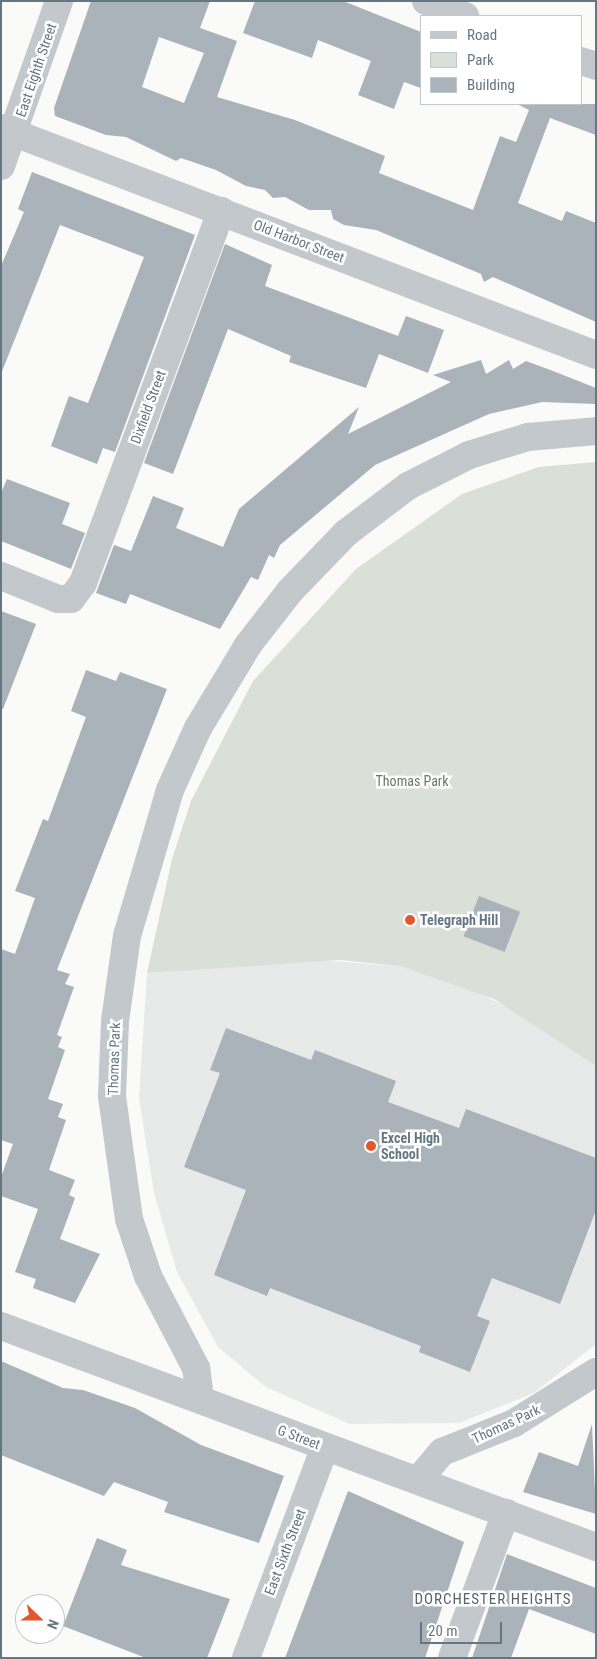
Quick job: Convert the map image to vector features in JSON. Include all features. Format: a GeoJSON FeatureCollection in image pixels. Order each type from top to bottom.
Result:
{"type":"FeatureCollection","features":[{"type":"Feature","properties":{"kind":"street","name":"East Eighth Street"},"geometry":{"type":"LineString","coordinates":[[1,166],[8,130],[59,1]]}},
{"type":"Feature","properties":{"kind":"street"},"geometry":{"type":"LineString","coordinates":[[426,1],[462,15]]}},
{"type":"Feature","properties":{"kind":"street"},"geometry":{"type":"LineString","coordinates":[[582,61],[596,66]]}},
{"type":"Feature","properties":{"kind":"street","name":"Old Harbor Street"},"geometry":{"type":"LineString","coordinates":[[8,130],[596,355]]}},
{"type":"Feature","properties":{"kind":"street","name":"Dixfield Street"},"geometry":{"type":"LineString","coordinates":[[1,576],[58,599],[71,600],[83,583],[221,211]]}},
{"type":"Feature","properties":{"kind":"street","name":"Thomas Park"},"geometry":{"type":"LineString","coordinates":[[200,1399],[196,1368],[148,1276],[129,1219],[112,1096],[115,1021],[127,936],[146,858],[173,782],[215,696],[248,645],[290,591],[346,533],[408,486],[469,455],[528,437],[596,431]]}},
{"type":"Feature","properties":{"kind":"street","name":"G Street"},"geometry":{"type":"LineString","coordinates":[[1,1326],[325,1447],[420,1478],[596,1547]]}},
{"type":"Feature","properties":{"kind":"street","name":"Thomas Park"},"geometry":{"type":"LineString","coordinates":[[420,1478],[442,1452],[514,1423],[596,1372]]}},
{"type":"Feature","properties":{"kind":"street","name":"East Sixth Street"},"geometry":{"type":"LineString","coordinates":[[246,1658],[325,1447]]}},
{"type":"Feature","properties":{"kind":"street"},"geometry":{"type":"LineString","coordinates":[[452,1658],[506,1513]]}},
{"type":"Feature","properties":{"kind":"shaded area","name":"Excel High School"},"geometry":{"type":"Polygon","coordinates":[[[318,960],[400,966],[461,984],[534,1021],[596,1066],[596,1344],[534,1393],[459,1423],[350,1424],[266,1387],[218,1347],[177,1272],[154,1193],[139,1098],[147,973],[318,960]]]}},
{"type":"Feature","properties":{"kind":"green space","name":"Thomas Park"},"geometry":{"type":"Polygon","coordinates":[[[596,462],[596,1066],[494,999],[400,966],[340,960],[147,973],[172,859],[191,801],[253,681],[356,569],[462,494],[539,467],[596,462]]]}},
{"type":"Feature","properties":{"kind":"building"},"geometry":{"type":"Polygon","coordinates":[[[91,1],[210,1],[200,28],[237,41],[217,97],[295,120],[385,156],[379,173],[473,210],[500,136],[516,142],[529,110],[519,105],[596,104],[596,135],[550,118],[518,203],[562,221],[566,211],[596,223],[596,322],[493,277],[484,282],[481,274],[376,230],[344,225],[333,219],[331,210],[309,210],[285,197],[273,198],[265,190],[246,186],[216,170],[181,158],[176,161],[126,137],[106,135],[55,116],[54,108],[91,1]],[[159,37],[142,87],[184,103],[204,53],[159,37]]]}},
{"type":"Feature","properties":{"kind":"building"},"geometry":{"type":"Polygon","coordinates":[[[255,1],[343,1],[420,32],[420,88],[404,82],[394,109],[358,95],[371,61],[318,40],[312,58],[243,33],[255,1]]]}},
{"type":"Feature","properties":{"kind":"building"},"geometry":{"type":"Polygon","coordinates":[[[32,172],[195,235],[115,452],[103,448],[97,464],[51,446],[69,396],[88,403],[144,257],[60,225],[1,374],[1,266],[24,212],[18,209],[32,172]]]}},
{"type":"Feature","properties":{"kind":"building"},"geometry":{"type":"Polygon","coordinates":[[[225,244],[272,265],[265,286],[398,336],[406,316],[444,330],[428,373],[379,354],[366,388],[289,362],[291,356],[228,329],[173,474],[144,463],[225,244]]]}},
{"type":"Feature","properties":{"kind":"building"},"geometry":{"type":"Polygon","coordinates":[[[481,360],[486,374],[509,360],[513,369],[526,361],[553,371],[596,388],[596,404],[542,402],[489,414],[375,465],[280,545],[274,558],[269,555],[258,580],[251,577],[220,629],[130,594],[126,604],[96,593],[114,545],[131,551],[153,496],[184,508],[176,528],[223,547],[239,509],[359,407],[348,434],[451,382],[433,375],[481,360]]]}},
{"type":"Feature","properties":{"kind":"building"},"geometry":{"type":"Polygon","coordinates":[[[7,479],[70,503],[62,524],[85,533],[71,569],[1,541],[1,493],[7,479]]]}},
{"type":"Feature","properties":{"kind":"building"},"geometry":{"type":"Polygon","coordinates":[[[1,611],[36,624],[3,709],[1,709],[1,611]]]}},
{"type":"Feature","properties":{"kind":"building"},"geometry":{"type":"Polygon","coordinates":[[[86,670],[116,681],[120,672],[167,689],[57,970],[70,974],[65,984],[74,987],[57,1035],[62,1037],[58,1047],[65,1050],[48,1099],[63,1104],[58,1117],[66,1120],[49,1170],[75,1180],[69,1195],[75,1198],[60,1239],[100,1254],[75,1303],[33,1288],[36,1279],[15,1272],[38,1209],[1,1196],[1,1177],[13,1144],[1,1140],[1,949],[15,954],[35,898],[15,891],[43,819],[48,821],[86,717],[71,711],[86,670]]]}},
{"type":"Feature","properties":{"kind":"building"},"geometry":{"type":"Polygon","coordinates":[[[479,896],[520,912],[505,952],[464,936],[479,896]]]}},
{"type":"Feature","properties":{"kind":"building"},"geometry":{"type":"Polygon","coordinates":[[[226,1028],[311,1060],[315,1050],[396,1081],[388,1102],[459,1128],[466,1109],[596,1158],[596,1210],[560,1304],[492,1278],[477,1316],[490,1321],[470,1372],[419,1352],[421,1346],[270,1288],[267,1296],[214,1275],[246,1190],[184,1167],[220,1073],[210,1070],[226,1028]]]}},
{"type":"Feature","properties":{"kind":"building"},"geometry":{"type":"Polygon","coordinates":[[[1,1361],[63,1388],[83,1390],[135,1408],[201,1445],[284,1476],[259,1543],[164,1512],[168,1502],[114,1482],[104,1496],[1,1455],[1,1361]]]}},
{"type":"Feature","properties":{"kind":"building"},"geometry":{"type":"Polygon","coordinates":[[[592,1424],[596,1514],[523,1492],[539,1452],[578,1466],[592,1424]]]}},
{"type":"Feature","properties":{"kind":"building"},"geometry":{"type":"Polygon","coordinates":[[[348,1491],[464,1542],[425,1658],[285,1658],[348,1491]]]}},
{"type":"Feature","properties":{"kind":"building"},"geometry":{"type":"Polygon","coordinates":[[[97,1538],[127,1550],[121,1565],[230,1599],[207,1658],[146,1658],[65,1627],[65,1621],[97,1538]]]}},
{"type":"Feature","properties":{"kind":"building"},"geometry":{"type":"Polygon","coordinates":[[[507,1554],[596,1588],[596,1634],[529,1609],[511,1658],[472,1658],[507,1554]]]}},
{"type":"Feature","properties":{"kind":"place","name":"Telegraph Hill"},"geometry":{"type":"Point","coordinates":[410,920]}},
{"type":"Feature","properties":{"kind":"place","name":"Excel High School"},"geometry":{"type":"Point","coordinates":[371,1146]}},
{"type":"Feature","properties":{"kind":"district","name":"DORCHESTER HEIGHTS"},"geometry":{"type":"Point","coordinates":[493,1600]}}]}
